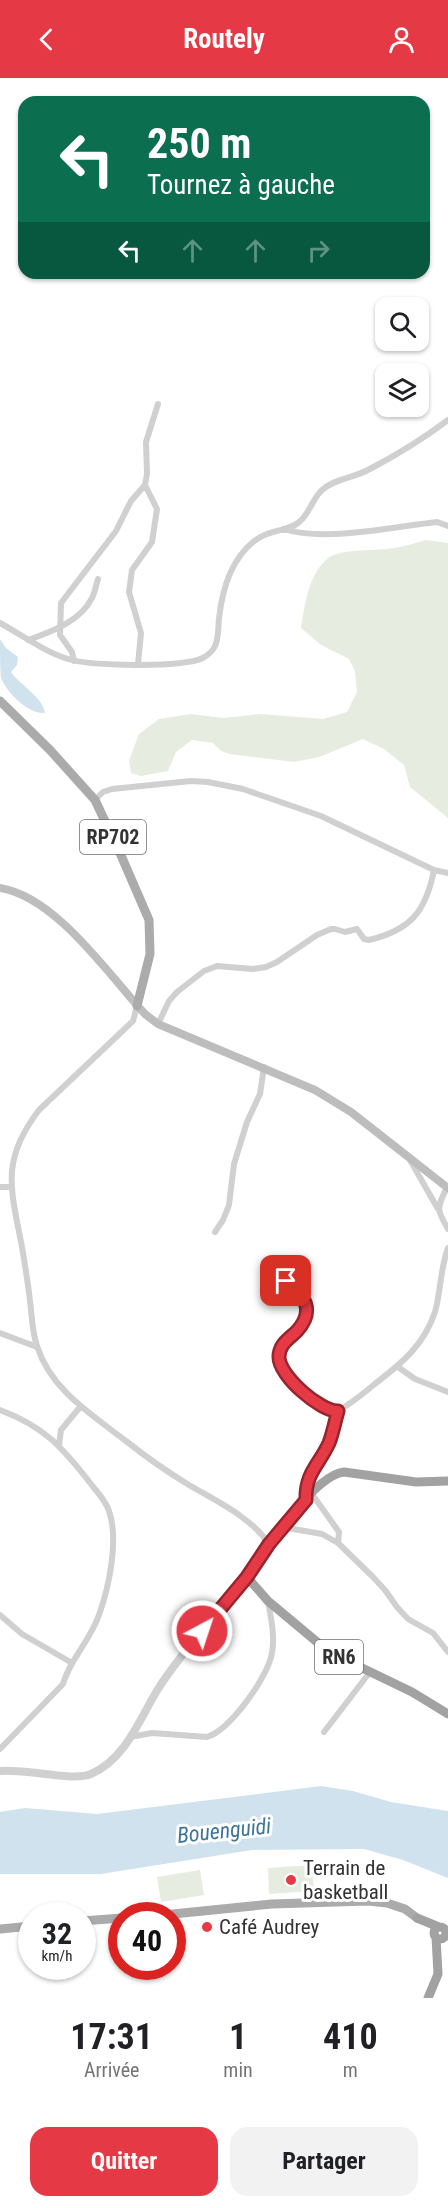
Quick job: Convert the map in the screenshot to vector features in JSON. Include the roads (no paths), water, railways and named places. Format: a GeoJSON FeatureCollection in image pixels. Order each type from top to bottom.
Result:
{"type":"FeatureCollection","features":[{"type":"Feature","properties":{"kind":"highway"},"geometry":{"type":"LineString","coordinates":[[247,1577],[282,1527],[309,1497],[333,1476],[340,1473],[416,1482],[448,1481]]}},
{"type":"Feature","properties":{"kind":"highway","name":"RN6"},"geometry":{"type":"LineString","coordinates":[[247,1577],[268,1600],[322,1647],[412,1692],[448,1714]]}},
{"type":"Feature","properties":{"kind":"highway"},"geometry":{"type":"LineString","coordinates":[[417,1918],[442,1932],[437,1978],[428,1998]]}},
{"type":"Feature","properties":{"kind":"main road","name":"RP702"},"geometry":{"type":"LineString","coordinates":[[0,701],[50,750],[95,800],[149,920],[150,954],[137,1006]]}},
{"type":"Feature","properties":{"kind":"main road"},"geometry":{"type":"LineString","coordinates":[[0,888],[8,889],[34,902],[70,929],[137,1006],[158,1024],[295,1080],[331,1099],[448,1187]]}},
{"type":"Feature","properties":{"kind":"main road"},"geometry":{"type":"LineString","coordinates":[[186,1913],[272,1904],[358,1900],[387,1902],[405,1909],[417,1918]]}},
{"type":"Feature","properties":{"kind":"main road"},"geometry":{"type":"LineString","coordinates":[[0,1929],[18,1927]]}},
{"type":"Feature","properties":{"kind":"street"},"geometry":{"type":"LineString","coordinates":[[74,661],[72,652],[61,639],[61,603],[116,531],[131,501],[145,485],[146,442],[158,404]]}},
{"type":"Feature","properties":{"kind":"street"},"geometry":{"type":"LineString","coordinates":[[0,623],[49,652],[74,661],[95,664],[191,662],[210,654],[216,643],[222,594],[232,568],[252,543],[274,530],[296,525],[304,518],[322,489],[366,471],[448,420]]}},
{"type":"Feature","properties":{"kind":"street"},"geometry":{"type":"LineString","coordinates":[[138,664],[141,633],[129,592],[132,570],[152,542],[157,509],[145,485]]}},
{"type":"Feature","properties":{"kind":"street"},"geometry":{"type":"LineString","coordinates":[[284,529],[322,535],[437,522],[448,526]]}},
{"type":"Feature","properties":{"kind":"street"},"geometry":{"type":"LineString","coordinates":[[28,639],[60,627],[85,608],[94,594],[98,579]]}},
{"type":"Feature","properties":{"kind":"street"},"geometry":{"type":"LineString","coordinates":[[95,800],[104,792],[112,789],[174,782],[208,782],[243,789],[321,816],[434,870],[448,873]]}},
{"type":"Feature","properties":{"kind":"street"},"geometry":{"type":"LineString","coordinates":[[158,1024],[169,1001],[177,992],[210,968],[217,966],[259,969],[277,962],[297,947],[330,929],[335,928],[345,933],[357,928],[364,939],[369,940],[405,924],[423,906],[428,896],[434,870]]}},
{"type":"Feature","properties":{"kind":"street"},"geometry":{"type":"LineString","coordinates":[[137,1006],[133,1021],[39,1110],[27,1126],[14,1153],[12,1187],[37,1347],[50,1371],[80,1407],[150,1461],[252,1525],[269,1544]]}},
{"type":"Feature","properties":{"kind":"street"},"geometry":{"type":"LineString","coordinates":[[215,1232],[229,1205],[234,1164],[247,1122],[260,1094],[264,1067]]}},
{"type":"Feature","properties":{"kind":"street"},"geometry":{"type":"LineString","coordinates":[[408,1157],[448,1229]]}},
{"type":"Feature","properties":{"kind":"street"},"geometry":{"type":"LineString","coordinates":[[0,1187],[12,1187]]}},
{"type":"Feature","properties":{"kind":"street"},"geometry":{"type":"LineString","coordinates":[[438,1209],[448,1187]]}},
{"type":"Feature","properties":{"kind":"street"},"geometry":{"type":"LineString","coordinates":[[265,1267],[299,1291],[306,1301],[305,1318],[296,1332],[284,1342],[279,1358],[280,1364],[301,1390],[320,1406],[338,1411],[408,1358],[434,1314],[441,1267],[448,1248]]}},
{"type":"Feature","properties":{"kind":"street"},"geometry":{"type":"LineString","coordinates":[[0,1333],[37,1347]]}},
{"type":"Feature","properties":{"kind":"street"},"geometry":{"type":"LineString","coordinates":[[398,1367],[415,1379],[448,1392]]}},
{"type":"Feature","properties":{"kind":"street"},"geometry":{"type":"LineString","coordinates":[[49,1437],[61,1430],[80,1407]]}},
{"type":"Feature","properties":{"kind":"street"},"geometry":{"type":"LineString","coordinates":[[0,1410],[26,1420],[59,1445],[106,1503],[111,1524],[112,1561],[107,1588],[89,1639],[72,1663],[60,1687],[0,1749]]}},
{"type":"Feature","properties":{"kind":"street"},"geometry":{"type":"LineString","coordinates":[[338,1411],[328,1444],[305,1486],[309,1497],[339,1532],[338,1543]]}},
{"type":"Feature","properties":{"kind":"street"},"geometry":{"type":"LineString","coordinates":[[59,1445],[61,1430]]}},
{"type":"Feature","properties":{"kind":"street"},"geometry":{"type":"LineString","coordinates":[[282,1527],[322,1534],[338,1543],[372,1576],[408,1619],[433,1633],[448,1652]]}},
{"type":"Feature","properties":{"kind":"street"},"geometry":{"type":"LineString","coordinates":[[0,1771],[13,1769],[78,1776],[91,1774],[119,1753],[159,1688],[191,1643],[247,1577]]}},
{"type":"Feature","properties":{"kind":"street"},"geometry":{"type":"LineString","coordinates":[[130,1737],[152,1733],[207,1737],[215,1735],[228,1725],[261,1680],[272,1655],[273,1625],[268,1600]]}},
{"type":"Feature","properties":{"kind":"street"},"geometry":{"type":"LineString","coordinates":[[0,1615],[22,1634],[72,1663]]}},
{"type":"Feature","properties":{"kind":"street"},"geometry":{"type":"LineString","coordinates":[[324,1732],[370,1672]]}},
{"type":"Feature","properties":{"kind":"water"},"geometry":{"type":"Polygon","coordinates":[[[0,639],[6,648],[18,657],[17,665],[11,672],[31,691],[45,713],[25,707],[4,684],[1,678],[0,639]]]}},
{"type":"Feature","properties":{"kind":"water","name":"Bouenguidi"},"geometry":{"type":"Polygon","coordinates":[[[321,1786],[353,1791],[391,1802],[448,1811],[448,1878],[403,1860],[364,1849],[252,1850],[101,1874],[0,1874],[0,1812],[25,1808],[97,1814],[321,1786]]]}},
{"type":"Feature","properties":{"kind":"place","name":"Terrain de basketball"},"geometry":{"type":"Point","coordinates":[291,1880]}},
{"type":"Feature","properties":{"kind":"place","name":"Café Audrey"},"geometry":{"type":"Point","coordinates":[207,1927]}}]}
